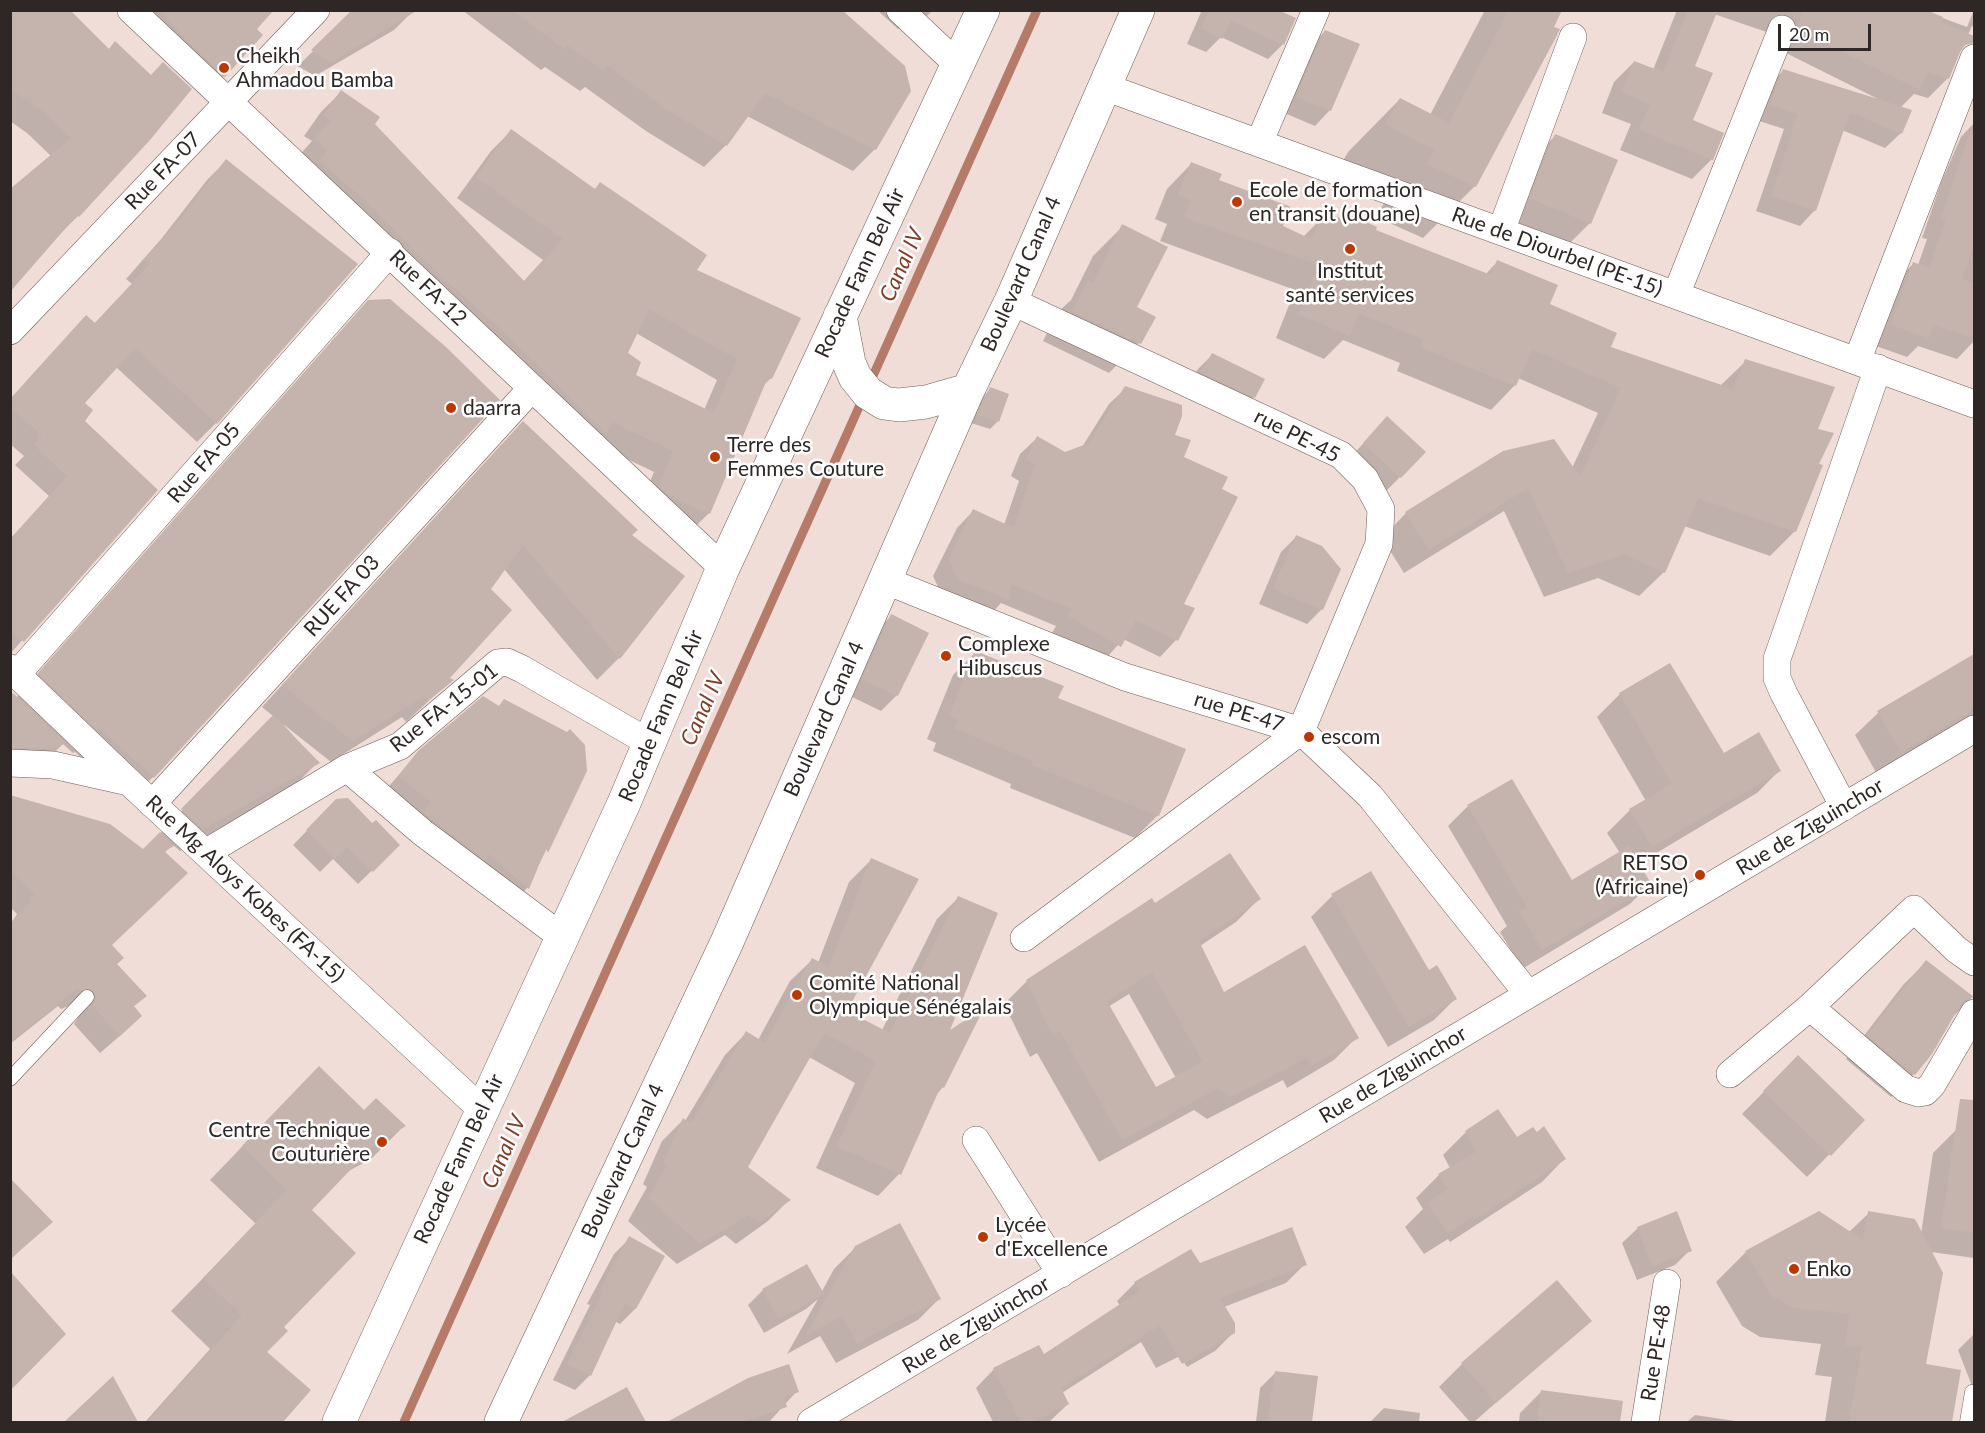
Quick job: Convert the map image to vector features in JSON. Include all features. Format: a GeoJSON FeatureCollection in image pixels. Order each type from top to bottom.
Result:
{"type":"FeatureCollection","features":[{"type":"Feature","properties":{"kind":"main road","name":"Rocade Fann Bel Air"},"geometry":{"type":"LineString","coordinates":[[339,1422],[650,743],[723,568],[956,63],[983,10]]}},
{"type":"Feature","properties":{"kind":"main road","name":"Boulevard Canal 4"},"geometry":{"type":"LineString","coordinates":[[501,1422],[727,942],[884,580],[968,390],[1011,302],[1138,10]]}},
{"type":"Feature","properties":{"kind":"main road"},"geometry":{"type":"LineString","coordinates":[[840,316],[849,363],[855,377],[868,393],[884,403],[899,405],[926,402],[968,390]]}},
{"type":"Feature","properties":{"kind":"street","name":"Rue FA-12"},"geometry":{"type":"LineString","coordinates":[[131,10],[723,568]]}},
{"type":"Feature","properties":{"kind":"street","name":"Rue FA-07"},"geometry":{"type":"LineString","coordinates":[[10,331],[316,10]]}},
{"type":"Feature","properties":{"kind":"street"},"geometry":{"type":"LineString","coordinates":[[900,10],[956,63]]}},
{"type":"Feature","properties":{"kind":"street"},"geometry":{"type":"LineString","coordinates":[[1259,143],[1316,10]]}},
{"type":"Feature","properties":{"kind":"street"},"geometry":{"type":"LineString","coordinates":[[1676,295],[1782,28]]}},
{"type":"Feature","properties":{"kind":"street"},"geometry":{"type":"LineString","coordinates":[[1501,231],[1573,37]]}},
{"type":"Feature","properties":{"kind":"street"},"geometry":{"type":"LineString","coordinates":[[1844,807],[1784,694],[1778,678],[1777,659],[1867,364],[1974,58]]}},
{"type":"Feature","properties":{"kind":"street","name":"Rue de Diourbel (PE-15)"},"geometry":{"type":"LineString","coordinates":[[1105,87],[1974,403]]}},
{"type":"Feature","properties":{"kind":"street","name":"Rue FA-05"},"geometry":{"type":"LineString","coordinates":[[14,671],[390,252]]}},
{"type":"Feature","properties":{"kind":"street","name":"rue PE-45"},"geometry":{"type":"LineString","coordinates":[[1011,302],[1341,455],[1365,479],[1381,509],[1379,544],[1301,731]]}},
{"type":"Feature","properties":{"kind":"street","name":"RUE FA 03"},"geometry":{"type":"LineString","coordinates":[[152,804],[532,388]]}},
{"type":"Feature","properties":{"kind":"street","name":"rue PE-47"},"geometry":{"type":"LineString","coordinates":[[884,580],[1125,676],[1301,731],[1370,796],[1528,994]]}},
{"type":"Feature","properties":{"kind":"street","name":"Rue FA-15-01"},"geometry":{"type":"LineString","coordinates":[[207,852],[347,768],[400,746],[498,663],[507,663],[522,669],[650,743]]}},
{"type":"Feature","properties":{"kind":"street","name":"Rue Mg Aloys Kobes (FA-15)"},"geometry":{"type":"LineString","coordinates":[[14,671],[152,804],[207,852],[481,1109]]}},
{"type":"Feature","properties":{"kind":"street","name":"Rue de Ziguinchor"},"geometry":{"type":"LineString","coordinates":[[811,1422],[1974,729]]}},
{"type":"Feature","properties":{"kind":"street"},"geometry":{"type":"LineString","coordinates":[[1024,938],[1301,731]]}},
{"type":"Feature","properties":{"kind":"street"},"geometry":{"type":"LineString","coordinates":[[10,763],[53,765],[129,782]]}},
{"type":"Feature","properties":{"kind":"street"},"geometry":{"type":"LineString","coordinates":[[347,768],[423,833],[562,937]]}},
{"type":"Feature","properties":{"kind":"street"},"geometry":{"type":"LineString","coordinates":[[1730,1074],[1810,1007],[1914,909],[1957,950],[1974,962]]}},
{"type":"Feature","properties":{"kind":"street"},"geometry":{"type":"LineString","coordinates":[[1810,1007],[1906,1089],[1919,1093],[1925,1092],[1932,1085],[1974,1013]]}},
{"type":"Feature","properties":{"kind":"street"},"geometry":{"type":"LineString","coordinates":[[976,1140],[1061,1274]]}},
{"type":"Feature","properties":{"kind":"street","name":"Rue PE-48"},"geometry":{"type":"LineString","coordinates":[[1645,1422],[1667,1283]]}},
{"type":"Feature","properties":{"kind":"lane"},"geometry":{"type":"LineString","coordinates":[[10,1079],[87,997]]}},
{"type":"Feature","properties":{"kind":"lane"},"geometry":{"type":"LineString","coordinates":[[1967,1422],[1972,1392]]}},
{"type":"Feature","properties":{"kind":"building"},"geometry":{"type":"Polygon","coordinates":[[[10,10],[70,10],[109,49],[115,41],[151,75],[163,62],[192,89],[150,140],[79,217],[77,215],[10,292],[10,189],[71,138],[47,114],[10,89],[10,10]]]}},
{"type":"Feature","properties":{"kind":"building"},"geometry":{"type":"Polygon","coordinates":[[[161,10],[274,10],[257,29],[263,35],[225,77],[184,38],[161,10]]]}},
{"type":"Feature","properties":{"kind":"building"},"geometry":{"type":"Polygon","coordinates":[[[352,10],[418,10],[331,62],[311,50],[352,10]]]}},
{"type":"Feature","properties":{"kind":"building"},"geometry":{"type":"Polygon","coordinates":[[[513,10],[842,10],[905,66],[911,91],[876,150],[765,93],[727,146],[668,110],[607,65],[603,70],[567,45],[564,49],[513,10]]]}},
{"type":"Feature","properties":{"kind":"building"},"geometry":{"type":"Polygon","coordinates":[[[1209,10],[1278,10],[1296,18],[1284,45],[1231,20],[1222,39],[1201,29],[1209,10]]]}},
{"type":"Feature","properties":{"kind":"building"},"geometry":{"type":"Polygon","coordinates":[[[1509,10],[1562,10],[1554,27],[1560,29],[1476,187],[1427,164],[1435,150],[1385,124],[1400,98],[1449,123],[1509,10]]]}},
{"type":"Feature","properties":{"kind":"building"},"geometry":{"type":"Polygon","coordinates":[[[1688,10],[1718,10],[1695,66],[1713,73],[1693,120],[1724,133],[1713,160],[1639,130],[1650,104],[1621,92],[1634,61],[1663,72],[1688,10]]]}},
{"type":"Feature","properties":{"kind":"building"},"geometry":{"type":"Polygon","coordinates":[[[1803,10],[1926,10],[1943,17],[1941,22],[1974,36],[1974,43],[1965,45],[1960,52],[1949,79],[1927,72],[1920,90],[1797,29],[1803,10]]]}},
{"type":"Feature","properties":{"kind":"building"},"geometry":{"type":"Polygon","coordinates":[[[1325,30],[1360,44],[1331,111],[1296,97],[1325,30]]]}},
{"type":"Feature","properties":{"kind":"building"},"geometry":{"type":"Polygon","coordinates":[[[1783,69],[1912,110],[1902,134],[1850,112],[1816,211],[1771,196],[1798,114],[1770,105],[1783,69]]]}},
{"type":"Feature","properties":{"kind":"building"},"geometry":{"type":"Polygon","coordinates":[[[341,90],[380,117],[375,124],[524,281],[563,239],[476,177],[511,129],[595,189],[600,182],[707,255],[697,270],[801,318],[772,379],[768,377],[710,514],[672,498],[659,486],[673,451],[613,422],[606,433],[494,323],[420,257],[368,203],[319,161],[328,150],[315,139],[331,120],[323,115],[341,90]],[[649,309],[628,353],[641,362],[636,375],[714,413],[737,359],[649,309]]]}},
{"type":"Feature","properties":{"kind":"building"},"geometry":{"type":"Polygon","coordinates":[[[1970,132],[1974,133],[1974,245],[1962,279],[1974,283],[1974,338],[1933,325],[1929,338],[1891,325],[1913,262],[1929,268],[1946,219],[1941,218],[1970,132]]]}},
{"type":"Feature","properties":{"kind":"building"},"geometry":{"type":"Polygon","coordinates":[[[1555,134],[1618,160],[1591,224],[1530,198],[1555,134]]]}},
{"type":"Feature","properties":{"kind":"building"},"geometry":{"type":"Polygon","coordinates":[[[226,159],[358,264],[217,424],[135,348],[85,403],[93,410],[85,421],[158,490],[24,642],[10,630],[10,540],[67,476],[34,445],[42,435],[10,407],[10,399],[86,315],[95,323],[150,264],[144,259],[182,217],[226,159]]]}},
{"type":"Feature","properties":{"kind":"building"},"geometry":{"type":"Polygon","coordinates":[[[1191,162],[1222,174],[1219,180],[1291,207],[1283,226],[1311,239],[1325,212],[1348,221],[1351,215],[1377,227],[1376,230],[1491,275],[1497,260],[1558,285],[1550,304],[1617,333],[1611,347],[1733,389],[1745,359],[1835,387],[1818,429],[1834,433],[1819,464],[1823,465],[1796,532],[1698,498],[1665,573],[1624,554],[1568,573],[1528,488],[1429,550],[1405,512],[1503,451],[1554,439],[1580,477],[1621,388],[1532,349],[1516,386],[1420,347],[1424,339],[1358,313],[1350,336],[1299,314],[1319,265],[1184,217],[1191,200],[1178,195],[1191,162]]]}},
{"type":"Feature","properties":{"kind":"building"},"geometry":{"type":"Polygon","coordinates":[[[1122,224],[1168,247],[1137,307],[1156,317],[1141,344],[1072,311],[1088,281],[1093,283],[1122,224]]]}},
{"type":"Feature","properties":{"kind":"building"},"geometry":{"type":"Polygon","coordinates":[[[390,299],[446,347],[500,400],[154,778],[100,728],[97,730],[38,673],[368,300],[390,299]]]}},
{"type":"Feature","properties":{"kind":"building"},"geometry":{"type":"Polygon","coordinates":[[[1212,353],[1265,379],[1255,398],[1201,372],[1212,353]]]}},
{"type":"Feature","properties":{"kind":"building"},"geometry":{"type":"Polygon","coordinates":[[[1125,386],[1182,405],[1182,416],[1175,435],[1191,440],[1184,457],[1228,477],[1222,489],[1238,497],[1184,604],[1195,608],[1178,641],[1136,620],[1121,647],[1068,616],[1072,609],[1011,584],[1008,599],[958,580],[949,558],[973,509],[1014,528],[1035,464],[1026,459],[1037,436],[1065,452],[1089,443],[1125,386]]]}},
{"type":"Feature","properties":{"kind":"building"},"geometry":{"type":"Polygon","coordinates":[[[990,387],[1009,394],[999,422],[977,415],[990,387]]]}},
{"type":"Feature","properties":{"kind":"building"},"geometry":{"type":"Polygon","coordinates":[[[1387,416],[1426,452],[1401,478],[1363,443],[1387,416]]]}},
{"type":"Feature","properties":{"kind":"building"},"geometry":{"type":"Polygon","coordinates":[[[523,421],[638,530],[632,535],[685,576],[620,659],[523,545],[491,589],[512,610],[450,678],[454,680],[428,701],[424,696],[353,741],[282,685],[523,421]]]}},
{"type":"Feature","properties":{"kind":"building"},"geometry":{"type":"Polygon","coordinates":[[[1296,535],[1322,546],[1341,569],[1323,610],[1273,589],[1296,535]]]}},
{"type":"Feature","properties":{"kind":"building"},"geometry":{"type":"Polygon","coordinates":[[[891,614],[929,633],[898,696],[862,679],[891,614]]]}},
{"type":"Feature","properties":{"kind":"building"},"geometry":{"type":"Polygon","coordinates":[[[975,651],[1064,686],[1058,698],[1186,749],[1159,816],[1032,765],[1033,761],[954,728],[958,720],[949,716],[975,651]]]}},
{"type":"Feature","properties":{"kind":"building"},"geometry":{"type":"Polygon","coordinates":[[[1974,654],[1974,709],[1901,752],[1877,711],[1974,654]]]}},
{"type":"Feature","properties":{"kind":"building"},"geometry":{"type":"Polygon","coordinates":[[[1670,663],[1724,753],[1759,732],[1781,771],[1652,847],[1629,809],[1672,784],[1619,693],[1670,663]]]}},
{"type":"Feature","properties":{"kind":"building"},"geometry":{"type":"Polygon","coordinates":[[[13,693],[66,743],[52,749],[10,747],[10,696],[13,693]]]}},
{"type":"Feature","properties":{"kind":"building"},"geometry":{"type":"Polygon","coordinates":[[[483,696],[499,706],[504,699],[567,732],[570,729],[585,745],[587,771],[548,853],[546,848],[529,889],[489,854],[485,860],[423,812],[431,802],[398,776],[418,751],[483,696]]]}},
{"type":"Feature","properties":{"kind":"building"},"geometry":{"type":"Polygon","coordinates":[[[273,715],[320,763],[203,829],[181,809],[273,715]]]}},
{"type":"Feature","properties":{"kind":"building"},"geometry":{"type":"Polygon","coordinates":[[[1512,779],[1572,880],[1629,846],[1652,885],[1542,950],[1519,911],[1527,907],[1467,805],[1512,779]]]}},
{"type":"Feature","properties":{"kind":"building"},"geometry":{"type":"Polygon","coordinates":[[[10,795],[110,824],[143,849],[160,832],[174,846],[164,851],[188,873],[112,945],[124,958],[117,964],[147,996],[134,1006],[142,1016],[120,1036],[92,1005],[96,998],[94,991],[88,988],[80,991],[78,988],[10,1042],[10,923],[33,901],[30,899],[35,895],[10,869],[10,795]]]}},
{"type":"Feature","properties":{"kind":"building"},"geometry":{"type":"Polygon","coordinates":[[[348,798],[372,823],[376,820],[400,845],[373,872],[347,847],[334,859],[306,830],[336,799],[348,798]]]}},
{"type":"Feature","properties":{"kind":"building"},"geometry":{"type":"Polygon","coordinates":[[[1230,853],[1261,899],[1199,941],[1224,992],[1305,945],[1359,1038],[1311,1066],[1306,1058],[1230,1097],[1218,1088],[1122,1140],[1060,1031],[1053,1036],[1026,980],[1152,898],[1155,903],[1230,853]],[[1152,972],[1107,1001],[1156,1087],[1203,1062],[1152,972]]]}},
{"type":"Feature","properties":{"kind":"building"},"geometry":{"type":"Polygon","coordinates":[[[871,858],[919,879],[847,1011],[890,1033],[958,896],[998,913],[950,1030],[984,1008],[944,1088],[941,1086],[901,1175],[837,1146],[876,1061],[824,1033],[748,1167],[791,1200],[758,1223],[748,1215],[700,1244],[649,1198],[667,1165],[664,1162],[683,1118],[691,1124],[746,1031],[765,1043],[812,958],[829,967],[871,858]]]}},
{"type":"Feature","properties":{"kind":"building"},"geometry":{"type":"Polygon","coordinates":[[[1371,871],[1429,970],[1437,965],[1457,999],[1409,1027],[1331,894],[1371,871]]]}},
{"type":"Feature","properties":{"kind":"building"},"geometry":{"type":"Polygon","coordinates":[[[1926,960],[1974,997],[1960,1005],[1932,1054],[1915,1075],[1867,1035],[1926,960]]]}},
{"type":"Feature","properties":{"kind":"building"},"geometry":{"type":"Polygon","coordinates":[[[1798,1055],[1865,1120],[1831,1156],[1763,1091],[1798,1055]]]}},
{"type":"Feature","properties":{"kind":"building"},"geometry":{"type":"Polygon","coordinates":[[[319,1066],[364,1110],[376,1098],[406,1126],[376,1143],[312,1210],[356,1253],[284,1327],[288,1331],[267,1352],[311,1390],[283,1422],[147,1422],[242,1315],[203,1278],[287,1190],[242,1146],[319,1066]]]}},
{"type":"Feature","properties":{"kind":"building"},"geometry":{"type":"Polygon","coordinates":[[[1960,1099],[1974,1100],[1974,1232],[1941,1228],[1960,1099]]]}},
{"type":"Feature","properties":{"kind":"building"},"geometry":{"type":"Polygon","coordinates":[[[1498,1109],[1517,1137],[1533,1127],[1537,1132],[1544,1126],[1566,1159],[1474,1220],[1472,1217],[1448,1233],[1427,1203],[1448,1189],[1438,1174],[1476,1152],[1465,1131],[1498,1109]]]}},
{"type":"Feature","properties":{"kind":"building"},"geometry":{"type":"Polygon","coordinates":[[[10,1178],[53,1222],[10,1259],[10,1178]]]}},
{"type":"Feature","properties":{"kind":"building"},"geometry":{"type":"Polygon","coordinates":[[[1677,1211],[1692,1251],[1652,1266],[1637,1227],[1677,1211]]]}},
{"type":"Feature","properties":{"kind":"building"},"geometry":{"type":"Polygon","coordinates":[[[1819,1211],[1863,1240],[1868,1211],[1915,1219],[1943,1273],[1926,1364],[1961,1370],[1952,1422],[1849,1422],[1862,1347],[1845,1345],[1850,1314],[1791,1307],[1772,1296],[1745,1251],[1819,1211]]]}},
{"type":"Feature","properties":{"kind":"building"},"geometry":{"type":"Polygon","coordinates":[[[900,1223],[941,1299],[857,1343],[842,1316],[805,1336],[855,1246],[900,1223]]]}},
{"type":"Feature","properties":{"kind":"building"},"geometry":{"type":"Polygon","coordinates":[[[1292,1227],[1307,1265],[1220,1298],[1235,1323],[1235,1333],[1182,1364],[1160,1325],[1061,1388],[1069,1404],[1033,1422],[1021,1422],[993,1368],[1039,1345],[1044,1354],[1140,1291],[1134,1282],[1191,1249],[1200,1263],[1292,1227]]]}},
{"type":"Feature","properties":{"kind":"building"},"geometry":{"type":"Polygon","coordinates":[[[629,1236],[665,1256],[636,1309],[625,1303],[591,1376],[567,1364],[604,1290],[601,1288],[629,1236]]]}},
{"type":"Feature","properties":{"kind":"building"},"geometry":{"type":"Polygon","coordinates":[[[807,1264],[824,1294],[779,1319],[762,1289],[807,1264]]]}},
{"type":"Feature","properties":{"kind":"building"},"geometry":{"type":"Polygon","coordinates":[[[10,1271],[66,1334],[10,1391],[10,1271]]]}},
{"type":"Feature","properties":{"kind":"building"},"geometry":{"type":"Polygon","coordinates":[[[1557,1280],[1592,1321],[1496,1403],[1461,1363],[1557,1280]]]}},
{"type":"Feature","properties":{"kind":"building"},"geometry":{"type":"Polygon","coordinates":[[[789,1364],[799,1392],[784,1397],[787,1407],[742,1422],[667,1422],[748,1378],[789,1364]]]}},
{"type":"Feature","properties":{"kind":"building"},"geometry":{"type":"Polygon","coordinates":[[[1275,1371],[1318,1376],[1312,1422],[1268,1422],[1275,1371]]]}},
{"type":"Feature","properties":{"kind":"building"},"geometry":{"type":"Polygon","coordinates":[[[113,1376],[138,1422],[64,1422],[113,1376]]]}},
{"type":"Feature","properties":{"kind":"building"},"geometry":{"type":"Polygon","coordinates":[[[627,1387],[646,1422],[562,1422],[627,1387]]]}},
{"type":"Feature","properties":{"kind":"building"},"geometry":{"type":"Polygon","coordinates":[[[1541,1390],[1623,1401],[1620,1422],[1537,1422],[1541,1390]]]}},
{"type":"Feature","properties":{"kind":"waterway","name":"Canal IV"},"geometry":{"type":"LineString","coordinates":[[404,1422],[1037,10]]}},
{"type":"Feature","properties":{"kind":"place","name":"Cheikh Ahmadou Bamba"},"geometry":{"type":"Point","coordinates":[224,68]}},
{"type":"Feature","properties":{"kind":"place","name":"Ecole de formation en transit (douane)"},"geometry":{"type":"Point","coordinates":[1237,202]}},
{"type":"Feature","properties":{"kind":"place","name":"Institut santé services"},"geometry":{"type":"Point","coordinates":[1350,249]}},
{"type":"Feature","properties":{"kind":"place","name":"daarra"},"geometry":{"type":"Point","coordinates":[451,408]}},
{"type":"Feature","properties":{"kind":"place","name":"Terre des Femmes Couture"},"geometry":{"type":"Point","coordinates":[715,457]}},
{"type":"Feature","properties":{"kind":"place","name":"Complexe Hibuscus"},"geometry":{"type":"Point","coordinates":[946,656]}},
{"type":"Feature","properties":{"kind":"place","name":"escom"},"geometry":{"type":"Point","coordinates":[1309,737]}},
{"type":"Feature","properties":{"kind":"place","name":"RETSO (Africaine)"},"geometry":{"type":"Point","coordinates":[1700,875]}},
{"type":"Feature","properties":{"kind":"place","name":"Comité National Olympique Sénégalais"},"geometry":{"type":"Point","coordinates":[797,995]}},
{"type":"Feature","properties":{"kind":"place","name":"Centre Technique Couturière"},"geometry":{"type":"Point","coordinates":[382,1142]}},
{"type":"Feature","properties":{"kind":"place","name":"Lycée d'Excellence"},"geometry":{"type":"Point","coordinates":[983,1237]}},
{"type":"Feature","properties":{"kind":"place","name":"Enko"},"geometry":{"type":"Point","coordinates":[1794,1269]}}]}
